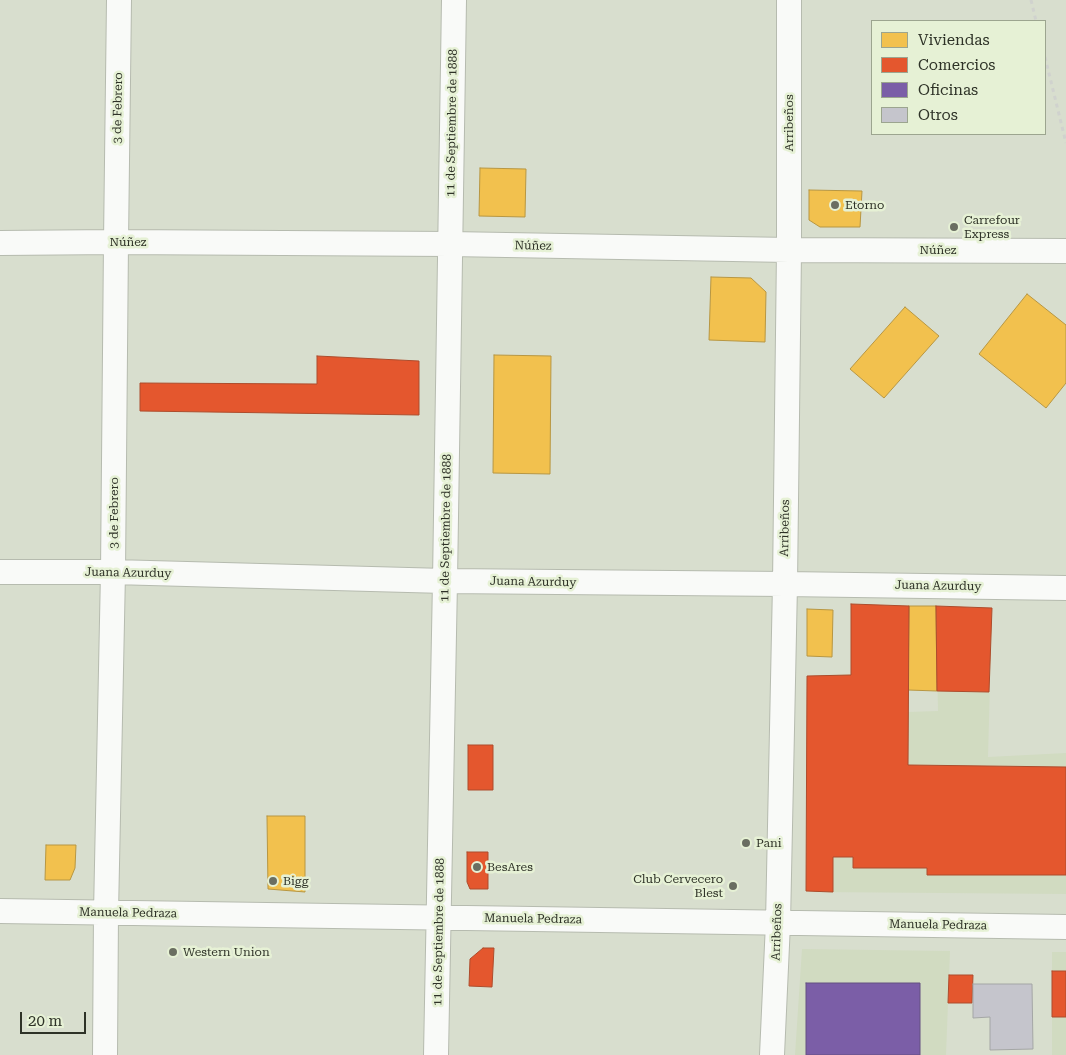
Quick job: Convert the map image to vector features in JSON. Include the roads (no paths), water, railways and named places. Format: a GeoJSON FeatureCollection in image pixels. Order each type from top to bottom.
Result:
{"type":"FeatureCollection","features":[{"type":"Feature","properties":{"kind":"street","name":"3 de Febrero"},"geometry":{"type":"LineString","coordinates":[[105,1055],[113,572],[119,0]]}},
{"type":"Feature","properties":{"kind":"street","name":"11 de Septiembre de 1888"},"geometry":{"type":"LineString","coordinates":[[436,1055],[446,581],[454,0]]}},
{"type":"Feature","properties":{"kind":"street","name":"Arribeños"},"geometry":{"type":"LineString","coordinates":[[772,1055],[778,923],[785,584],[789,0]]}},
{"type":"Feature","properties":{"kind":"street","name":"Núñez"},"geometry":{"type":"LineString","coordinates":[[0,243],[450,244],[788,250],[1066,251]]}},
{"type":"Feature","properties":{"kind":"street","name":"Juana Azurduy"},"geometry":{"type":"LineString","coordinates":[[0,572],[113,572],[446,581],[1066,588]]}},
{"type":"Feature","properties":{"kind":"street","name":"Manuela Pedraza"},"geometry":{"type":"LineString","coordinates":[[0,912],[1066,927]]}},
{"type":"Feature","properties":{"kind":"place","name":"Etorno"},"geometry":{"type":"Point","coordinates":[835,205]}},
{"type":"Feature","properties":{"kind":"place","name":"Carrefour Express"},"geometry":{"type":"Point","coordinates":[954,227]}},
{"type":"Feature","properties":{"kind":"place","name":"Pani"},"geometry":{"type":"Point","coordinates":[746,843]}},
{"type":"Feature","properties":{"kind":"place","name":"BesAres"},"geometry":{"type":"Point","coordinates":[477,867]}},
{"type":"Feature","properties":{"kind":"place","name":"Bigg"},"geometry":{"type":"Point","coordinates":[273,881]}},
{"type":"Feature","properties":{"kind":"place","name":"Club Cervecero Blest"},"geometry":{"type":"Point","coordinates":[733,886]}},
{"type":"Feature","properties":{"kind":"place","name":"Western Union"},"geometry":{"type":"Point","coordinates":[173,952]}}]}
